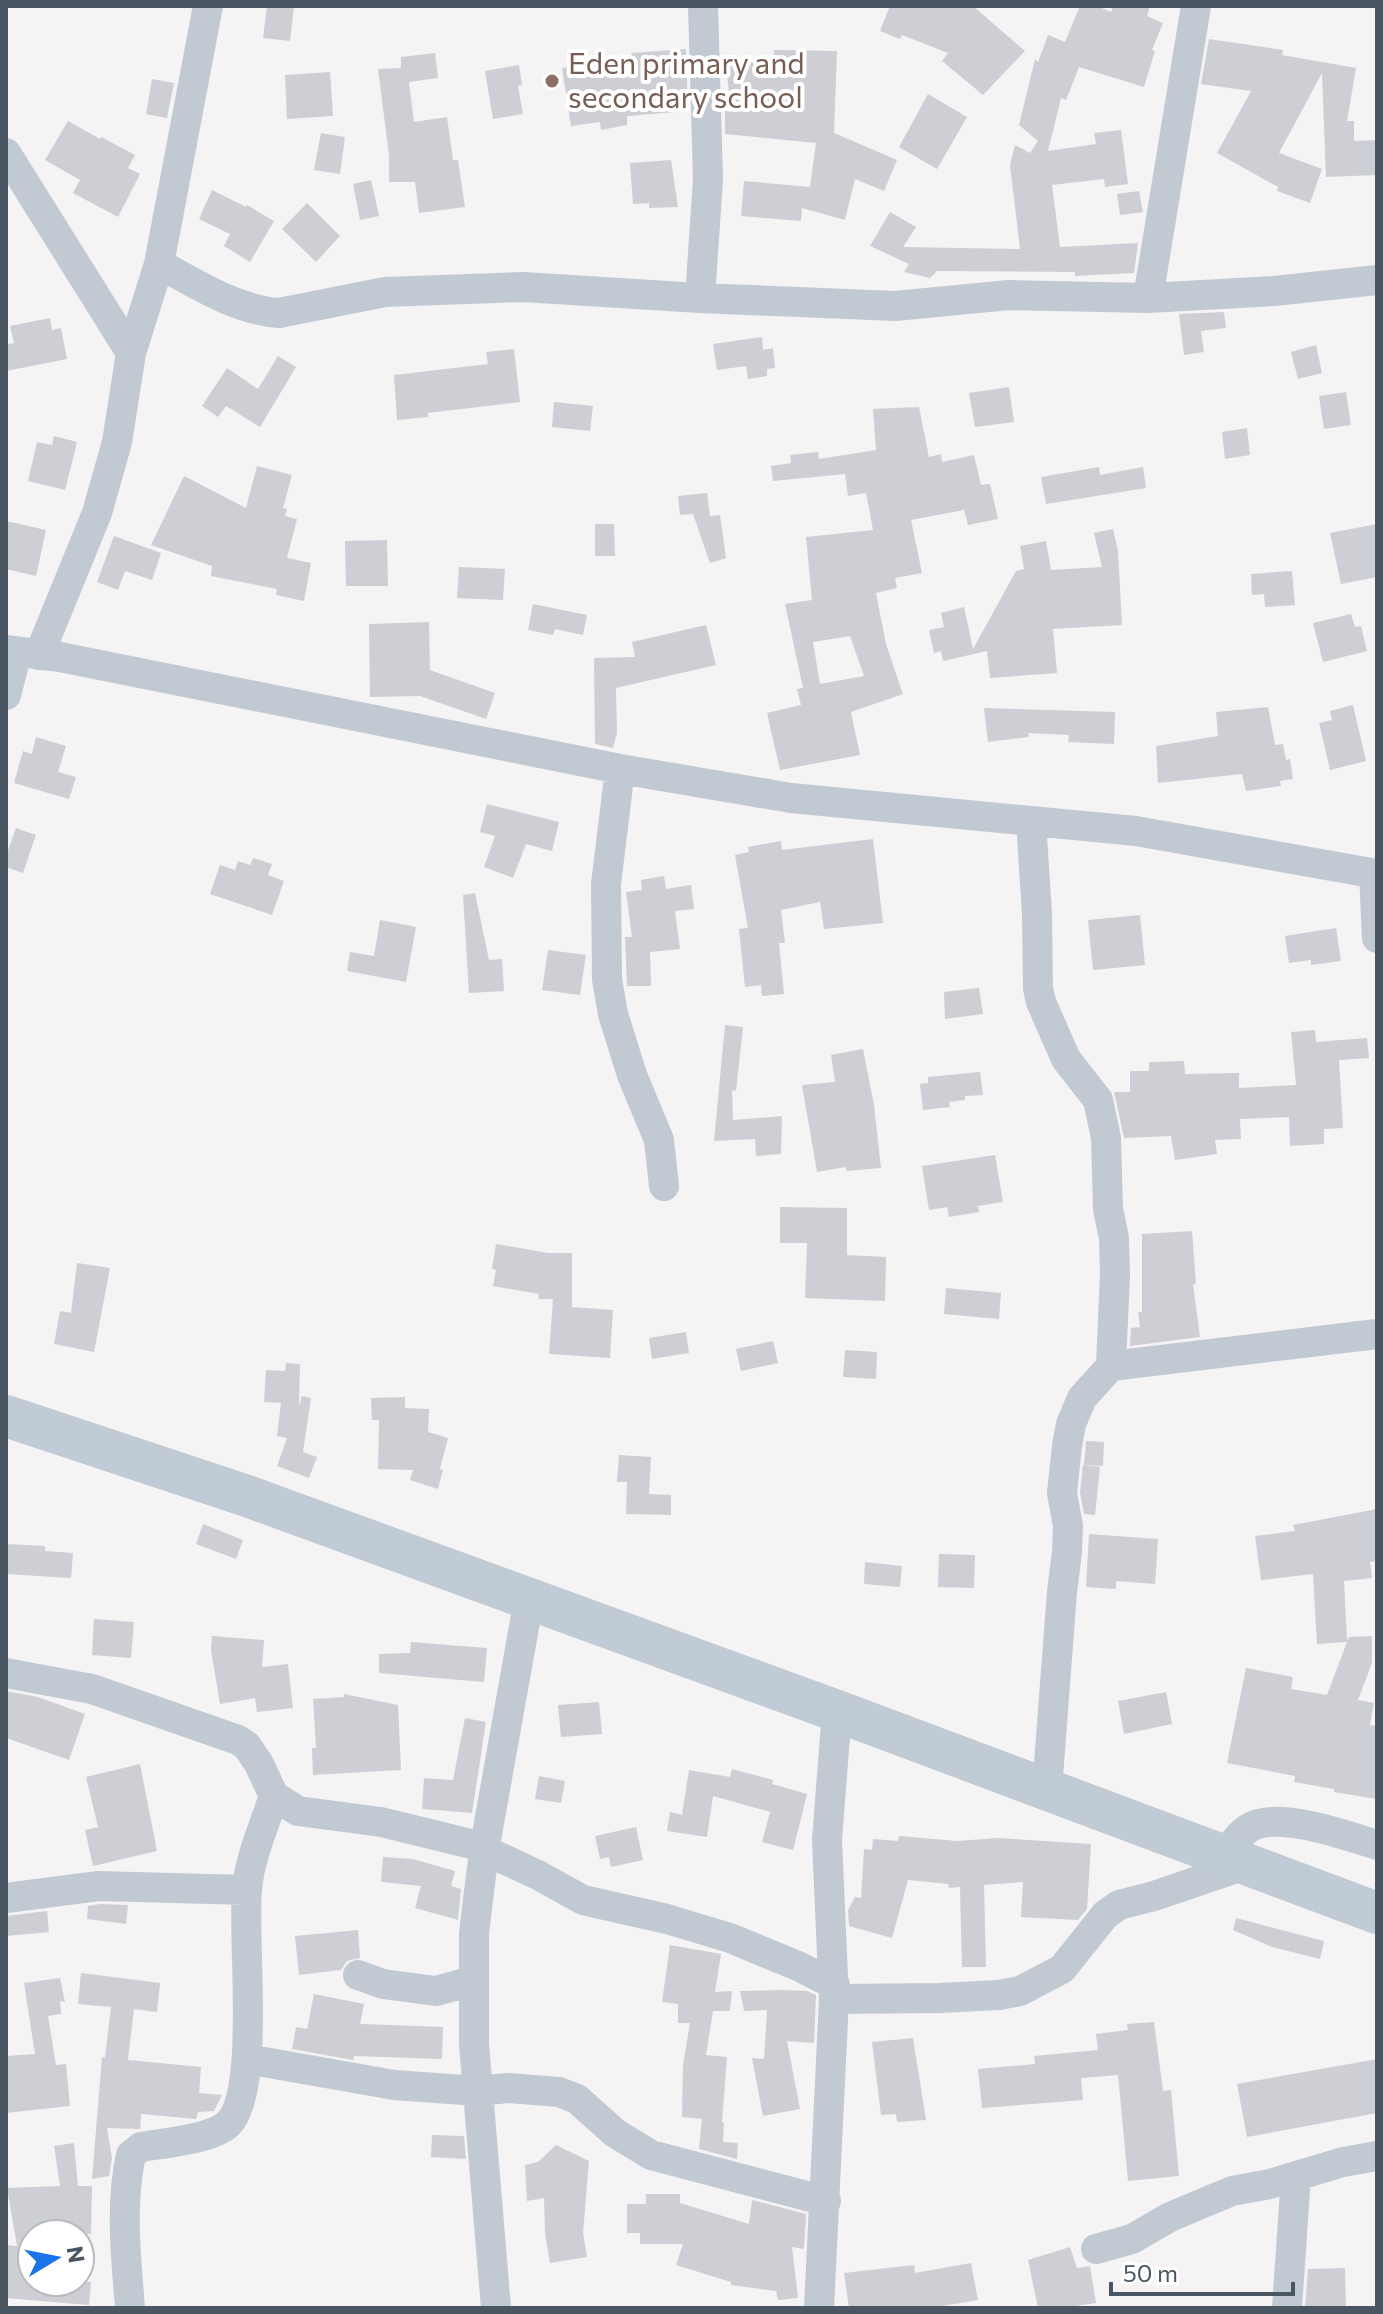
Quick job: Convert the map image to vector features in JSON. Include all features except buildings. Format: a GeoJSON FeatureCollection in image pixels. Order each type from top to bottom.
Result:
{"type":"FeatureCollection","features":[{"type":"Feature","properties":{"kind":"main road"},"geometry":{"type":"LineString","coordinates":[[6,1416],[247,1496],[837,1711],[1377,1913]]}},
{"type":"Feature","properties":{"kind":"street"},"geometry":{"type":"LineString","coordinates":[[6,695],[21,652],[97,513],[117,442],[131,353],[159,264],[208,6]]}},
{"type":"Feature","properties":{"kind":"street"},"geometry":{"type":"LineString","coordinates":[[700,298],[708,179],[703,6]]}},
{"type":"Feature","properties":{"kind":"street"},"geometry":{"type":"LineString","coordinates":[[1148,298],[1196,6]]}},
{"type":"Feature","properties":{"kind":"street"},"geometry":{"type":"LineString","coordinates":[[6,153],[131,353]]}},
{"type":"Feature","properties":{"kind":"street"},"geometry":{"type":"LineString","coordinates":[[159,264],[240,305],[271,312],[298,310],[385,292],[449,289],[523,287],[882,306],[1009,295],[1148,298],[1274,291],[1377,280]]}},
{"type":"Feature","properties":{"kind":"street"},"geometry":{"type":"LineString","coordinates":[[21,652],[620,769],[791,798],[1136,831],[1375,873],[1377,938]]}},
{"type":"Feature","properties":{"kind":"street"},"geometry":{"type":"LineString","coordinates":[[620,769],[606,884],[607,979],[613,1014],[632,1075],[659,1140],[664,1186]]}},
{"type":"Feature","properties":{"kind":"street"},"geometry":{"type":"LineString","coordinates":[[1031,821],[1038,988],[1066,1059],[1098,1100],[1106,1138],[1108,1209],[1114,1238],[1115,1274],[1111,1366],[1082,1398],[1071,1424],[1067,1446],[1062,1493],[1068,1526],[1067,1552],[1047,1790]]}},
{"type":"Feature","properties":{"kind":"street"},"geometry":{"type":"LineString","coordinates":[[1111,1366],[1377,1334]]}},
{"type":"Feature","properties":{"kind":"street"},"geometry":{"type":"LineString","coordinates":[[496,2308],[478,2091],[472,1981],[474,1933],[484,1851],[529,1599]]}},
{"type":"Feature","properties":{"kind":"street"},"geometry":{"type":"LineString","coordinates":[[6,1673],[92,1689],[238,1740],[259,1764],[274,1796],[298,1811],[381,1822],[471,1844],[583,1900],[667,1919],[730,1938],[798,1966],[834,1992],[940,1998],[1020,1991],[1062,1969],[1105,1915],[1119,1905],[1154,1896],[1236,1860],[1237,1838],[1252,1826],[1275,1822],[1310,1826],[1377,1845]]}},
{"type":"Feature","properties":{"kind":"street"},"geometry":{"type":"LineString","coordinates":[[819,2308],[834,1992],[827,1840],[837,1711]]}},
{"type":"Feature","properties":{"kind":"street"},"geometry":{"type":"LineString","coordinates":[[130,2308],[125,2240],[131,2155],[141,2147],[214,2133],[228,2124],[237,2111],[247,2059],[247,1890],[252,1862],[274,1796]]}},
{"type":"Feature","properties":{"kind":"street"},"geometry":{"type":"LineString","coordinates":[[6,1898],[99,1886],[247,1890]]}},
{"type":"Feature","properties":{"kind":"street"},"geometry":{"type":"LineString","coordinates":[[358,1975],[383,1984],[436,1991],[472,1981]]}},
{"type":"Feature","properties":{"kind":"street"},"geometry":{"type":"LineString","coordinates":[[247,2059],[394,2085],[478,2091],[508,2088],[569,2094],[615,2133],[651,2155],[826,2201]]}},
{"type":"Feature","properties":{"kind":"street"},"geometry":{"type":"LineString","coordinates":[[1096,2249],[1132,2239],[1170,2217],[1232,2191],[1377,2156]]}},
{"type":"Feature","properties":{"kind":"street"},"geometry":{"type":"LineString","coordinates":[[1287,2308],[1296,2176]]}},
{"type":"Feature","properties":{"kind":"place","name":"Eden primary and secondary school"},"geometry":{"type":"Point","coordinates":[552,81]}}]}
